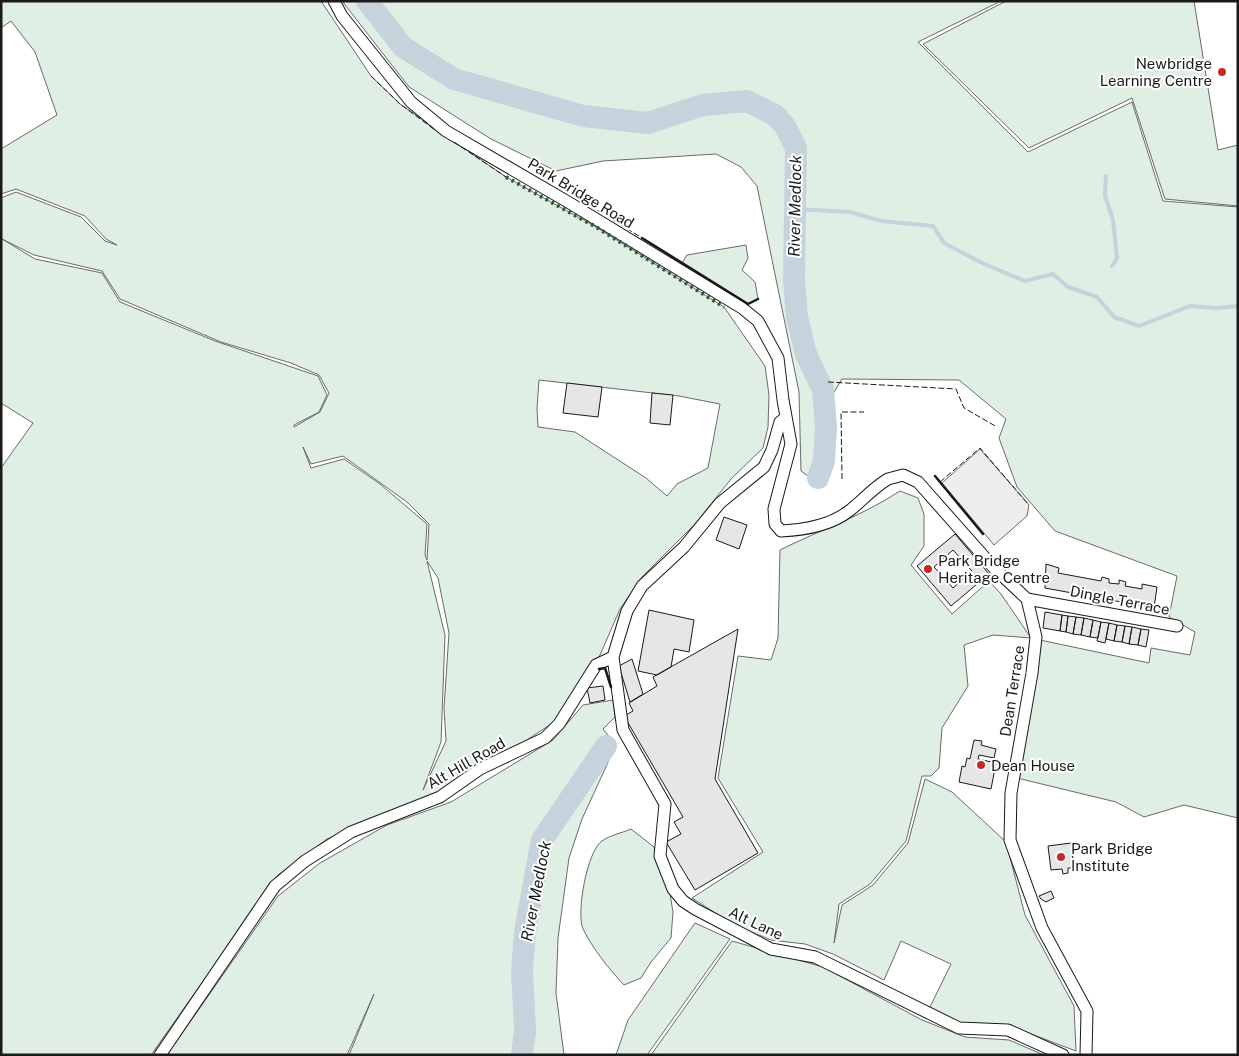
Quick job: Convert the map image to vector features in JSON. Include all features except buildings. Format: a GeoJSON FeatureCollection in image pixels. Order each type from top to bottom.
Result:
{"type":"FeatureCollection","features":[{"type":"Feature","properties":{"kind":"street","name":"Park Bridge Road"},"geometry":{"type":"LineString","coordinates":[[334,1],[342,16],[411,102],[446,132],[568,202],[742,308],[758,321],[778,358],[785,418]]}},
{"type":"Feature","properties":{"kind":"street"},"geometry":{"type":"LineString","coordinates":[[613,657],[627,611],[642,586],[684,547],[720,503],[764,467],[780,422],[785,418],[791,444],[790,453],[781,478],[774,509],[775,524],[781,531],[801,530],[826,522],[846,513],[895,475],[909,476],[930,493],[995,569],[1027,598]]}},
{"type":"Feature","properties":{"kind":"street","name":"Dingle Terrace"},"geometry":{"type":"LineString","coordinates":[[1027,598],[1177,626]]}},
{"type":"Feature","properties":{"kind":"street","name":"Dean Terrace"},"geometry":{"type":"LineString","coordinates":[[1027,598],[1036,637],[1032,673],[1011,793],[1010,840],[1042,928],[1087,1011],[1086,1055]]}},
{"type":"Feature","properties":{"kind":"street","name":"Alt Hill Road"},"geometry":{"type":"LineString","coordinates":[[160,1055],[275,886],[305,861],[351,832],[440,797],[480,769],[545,738],[559,724],[596,665],[613,657]]}},
{"type":"Feature","properties":{"kind":"street","name":"Alt Lane"},"geometry":{"type":"LineString","coordinates":[[613,657],[621,723],[664,804],[660,856],[673,889],[683,902],[771,949],[815,958],[959,1028],[1008,1030],[1063,1055]]}},
{"type":"Feature","properties":{"kind":"green space"},"geometry":{"type":"Polygon","coordinates":[[[1,1],[321,1],[371,76],[400,104],[506,177],[596,227],[724,307],[765,366],[769,395],[768,427],[763,448],[731,479],[695,524],[642,577],[620,609],[600,655],[554,722],[527,740],[490,758],[440,792],[327,839],[278,875],[151,1055],[1,1055],[1,468],[33,423],[1,403],[1,198],[16,192],[81,217],[105,241],[117,245],[106,239],[85,216],[16,189],[1,194],[1,149],[57,115],[35,52],[11,21],[1,28],[1,1]],[[2,239],[35,259],[102,273],[120,302],[215,341],[318,376],[327,395],[319,412],[294,425],[294,427],[320,412],[329,393],[319,375],[291,363],[221,342],[120,299],[102,271],[34,255],[2,239]],[[539,380],[538,427],[575,432],[646,478],[667,496],[677,484],[708,468],[720,404],[679,396],[539,380]],[[303,447],[311,468],[344,459],[380,484],[427,524],[425,555],[427,560],[429,524],[407,502],[343,456],[311,464],[303,447]],[[427,561],[445,635],[441,742],[423,790],[446,741],[444,708],[449,633],[438,578],[427,561]]]}},
{"type":"Feature","properties":{"kind":"green space"},"geometry":{"type":"Polygon","coordinates":[[[342,1],[1001,1],[918,42],[1028,152],[1132,102],[1163,201],[1238,207],[1238,818],[1184,805],[1144,817],[1116,802],[1017,778],[1040,640],[1149,663],[1151,648],[1190,655],[1195,632],[1169,617],[1177,576],[1055,531],[1017,487],[999,438],[1006,419],[959,380],[842,379],[822,412],[822,486],[801,471],[799,392],[757,186],[741,167],[716,154],[603,161],[556,171],[491,139],[409,87],[342,1]]]}},
{"type":"Feature","properties":{"kind":"green space"},"geometry":{"type":"Polygon","coordinates":[[[1006,1],[1194,1],[1218,150],[1238,145],[1238,206],[1165,199],[1132,98],[1029,148],[923,44],[1006,1]]]}},
{"type":"Feature","properties":{"kind":"green space"},"geometry":{"type":"Polygon","coordinates":[[[746,245],[748,258],[742,270],[755,282],[758,299],[748,304],[682,263],[687,255],[746,245]]]}},
{"type":"Feature","properties":{"kind":"green space"},"geometry":{"type":"Polygon","coordinates":[[[900,491],[918,498],[924,514],[924,546],[911,565],[952,614],[989,581],[1001,594],[1031,638],[993,635],[964,645],[968,686],[942,728],[939,768],[931,776],[922,776],[906,841],[870,884],[839,904],[834,943],[842,905],[873,885],[908,843],[925,779],[952,792],[1006,842],[1025,915],[1074,1006],[1076,1051],[1010,1026],[958,1024],[930,1007],[951,964],[901,941],[884,980],[833,954],[805,944],[771,940],[734,925],[692,898],[763,852],[718,778],[738,656],[771,660],[778,638],[780,550],[856,515],[900,491]]]}},
{"type":"Feature","properties":{"kind":"green space"},"geometry":{"type":"Polygon","coordinates":[[[613,700],[615,717],[603,729],[616,745],[582,819],[569,858],[558,938],[556,993],[564,1055],[349,1055],[374,994],[347,1055],[167,1055],[278,896],[320,863],[387,825],[451,802],[553,740],[583,705],[613,700]]]}},
{"type":"Feature","properties":{"kind":"green space"},"geometry":{"type":"Polygon","coordinates":[[[631,829],[654,847],[669,888],[673,912],[671,938],[651,962],[641,978],[624,985],[602,959],[587,936],[581,921],[581,910],[584,883],[597,847],[605,839],[631,829]]]}},
{"type":"Feature","properties":{"kind":"green space"},"geometry":{"type":"Polygon","coordinates":[[[695,923],[730,939],[647,1055],[616,1055],[628,1020],[695,923]]]}},
{"type":"Feature","properties":{"kind":"green space"},"geometry":{"type":"Polygon","coordinates":[[[732,941],[823,967],[922,1020],[965,1037],[1009,1040],[1044,1055],[651,1055],[732,941]]]}},
{"type":"Feature","properties":{"kind":"shaded area"},"geometry":{"type":"Polygon","coordinates":[[[980,449],[1029,505],[1027,516],[994,545],[942,483],[980,449]]]}},
{"type":"Feature","properties":{"kind":"waterway","name":"River Medlock"},"geometry":{"type":"LineString","coordinates":[[367,1],[403,47],[454,79],[583,116],[648,123],[703,105],[747,101],[775,115],[785,126],[796,148],[794,280],[797,317],[806,354],[823,390],[826,427],[824,461],[818,478]]}},
{"type":"Feature","properties":{"kind":"waterway"},"geometry":{"type":"LineString","coordinates":[[1106,176],[1105,196],[1113,220],[1117,258],[1112,266]]}},
{"type":"Feature","properties":{"kind":"waterway"},"geometry":{"type":"LineString","coordinates":[[795,209],[850,212],[881,221],[933,226],[944,243],[984,264],[1025,281],[1053,274],[1068,287],[1097,297],[1114,317],[1139,326],[1190,306],[1216,308],[1238,306]]}},
{"type":"Feature","properties":{"kind":"waterway","name":"River Medlock"},"geometry":{"type":"LineString","coordinates":[[522,1055],[525,1031],[522,971],[525,931],[542,840],[606,746]]}},
{"type":"Feature","properties":{"kind":"hedge"},"geometry":{"type":"LineString","coordinates":[[506,177],[596,227],[724,307]]}},
{"type":"Feature","properties":{"kind":"fence"},"geometry":{"type":"LineString","coordinates":[[371,76],[400,104],[435,130]]}},
{"type":"Feature","properties":{"kind":"fence"},"geometry":{"type":"LineString","coordinates":[[454,142],[506,177]]}},
{"type":"Feature","properties":{"kind":"fence"},"geometry":{"type":"LineString","coordinates":[[576,197],[642,238]]}},
{"type":"Feature","properties":{"kind":"fence"},"geometry":{"type":"LineString","coordinates":[[828,382],[956,389],[964,408],[997,427]]}},
{"type":"Feature","properties":{"kind":"fence"},"geometry":{"type":"LineString","coordinates":[[842,479],[841,412],[864,412]]}},
{"type":"Feature","properties":{"kind":"fence"},"geometry":{"type":"LineString","coordinates":[[940,482],[980,448],[1029,505]]}},
{"type":"Feature","properties":{"kind":"wall"},"geometry":{"type":"LineString","coordinates":[[642,238],[748,304],[758,299]]}},
{"type":"Feature","properties":{"kind":"wall"},"geometry":{"type":"LineString","coordinates":[[935,476],[983,534]]}},
{"type":"Feature","properties":{"kind":"wall"},"geometry":{"type":"LineString","coordinates":[[599,669],[605,668],[611,687]]}},
{"type":"Feature","properties":{"kind":"place","name":"Newbridge Learning Centre"},"geometry":{"type":"Point","coordinates":[1222,72]}},
{"type":"Feature","properties":{"kind":"place","name":"Park Bridge Heritage Centre"},"geometry":{"type":"Point","coordinates":[928,569]}},
{"type":"Feature","properties":{"kind":"place","name":"Dean House"},"geometry":{"type":"Point","coordinates":[981,765]}},
{"type":"Feature","properties":{"kind":"place","name":"Park Bridge Institute"},"geometry":{"type":"Point","coordinates":[1061,857]}}]}
